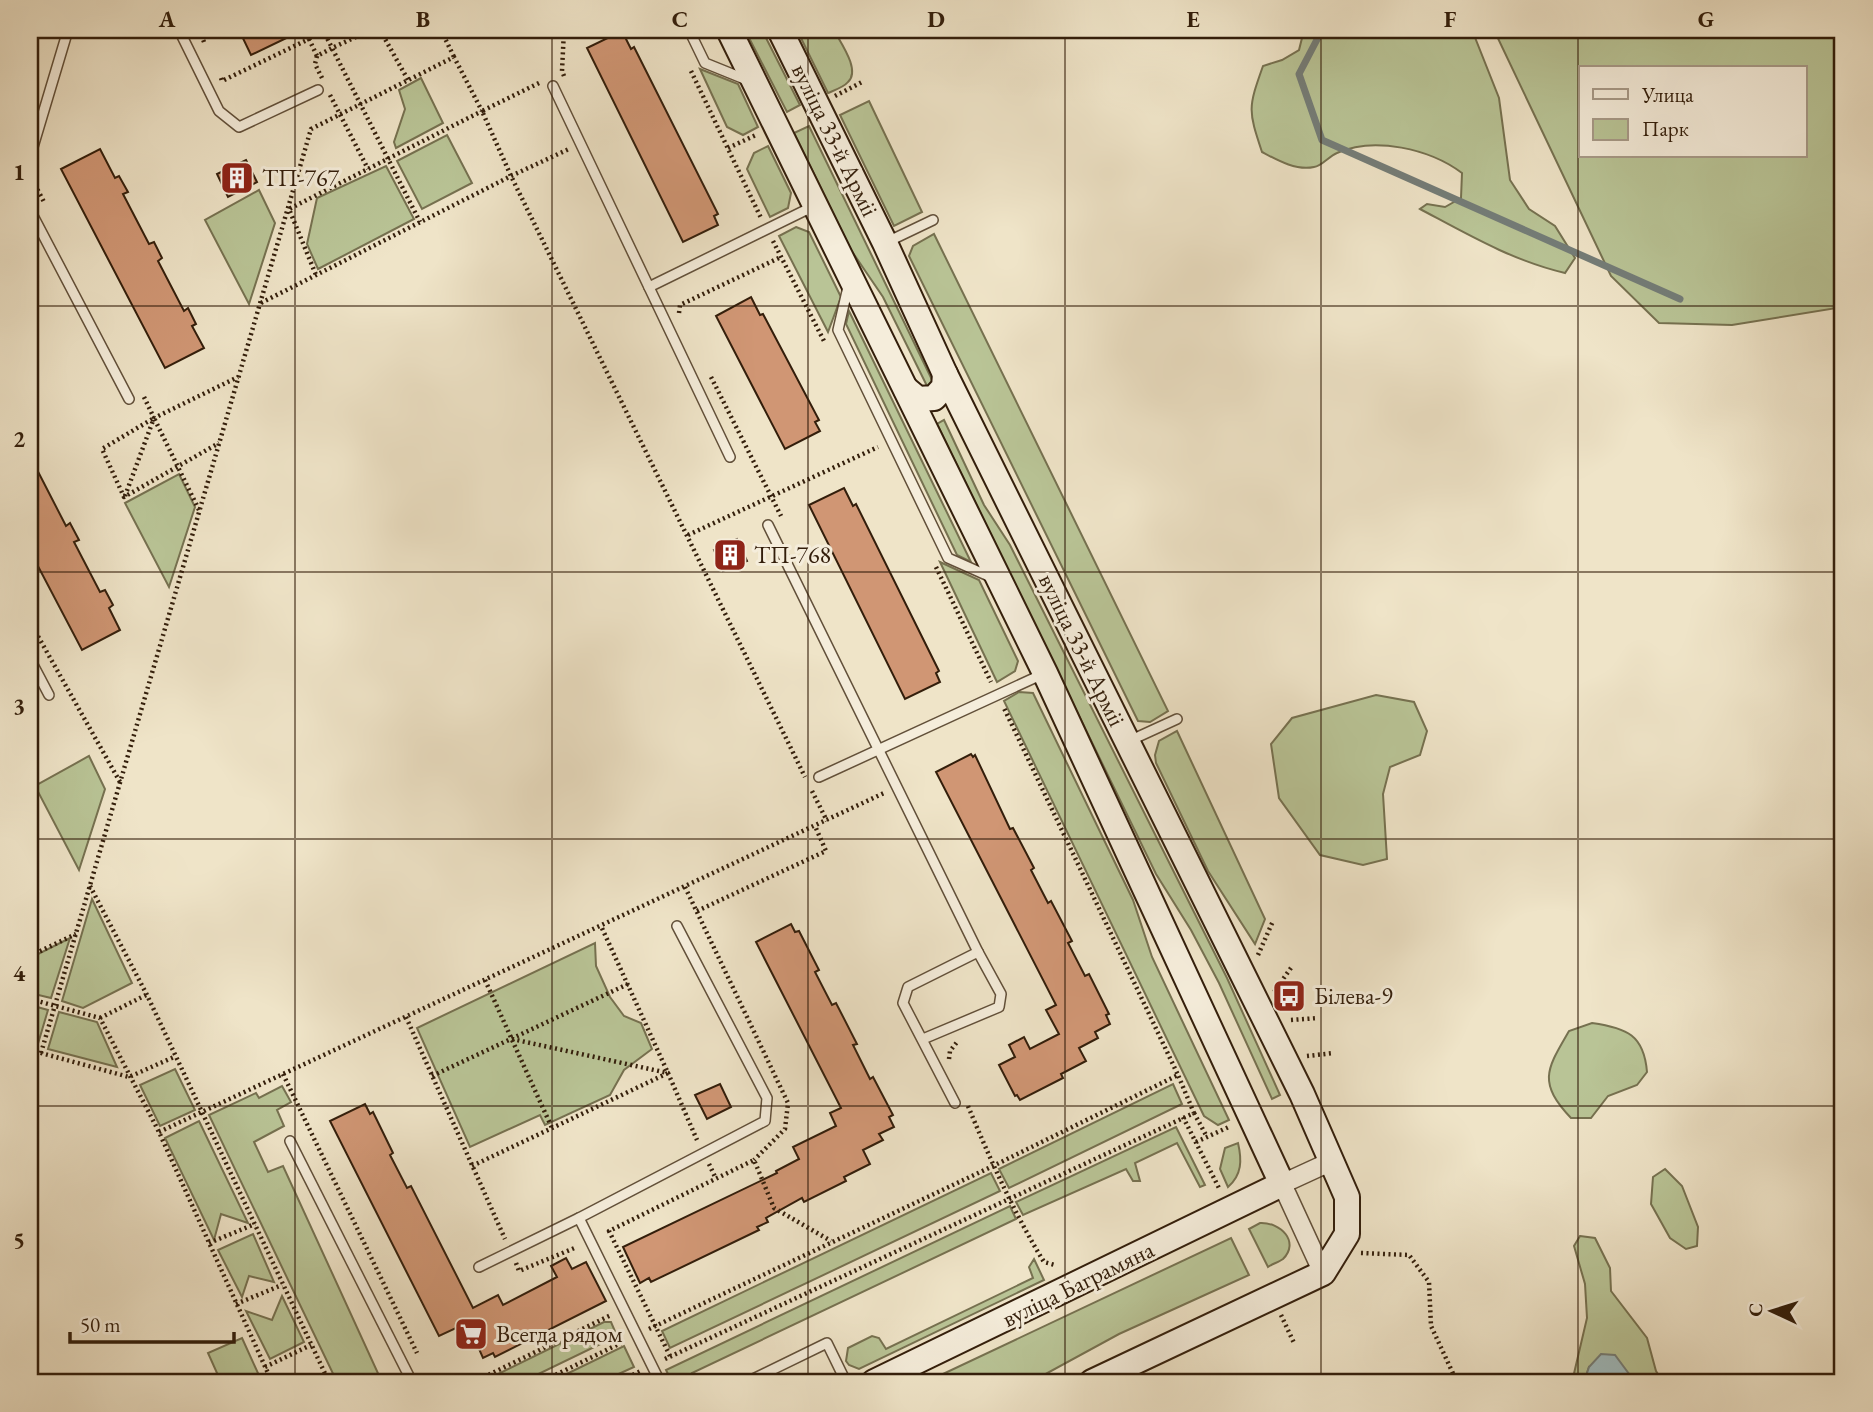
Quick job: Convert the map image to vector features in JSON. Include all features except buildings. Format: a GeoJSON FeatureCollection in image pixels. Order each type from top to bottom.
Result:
{"type":"FeatureCollection","features":[{"type":"Feature","properties":{"kind":"street","name":"вуліца 33-й Арміі"},"geometry":{"type":"LineString","coordinates":[[729,30],[1045,673],[1282,1184]]}},
{"type":"Feature","properties":{"kind":"street","name":"вуліца 33-й Арміі"},"geometry":{"type":"LineString","coordinates":[[780,30],[1302,1094],[1332,1161],[1347,1197],[1347,1234],[1324,1273]]}},
{"type":"Feature","properties":{"kind":"street"},"geometry":{"type":"LineString","coordinates":[[906,389],[918,399],[934,398],[944,387],[946,373]]}},
{"type":"Feature","properties":{"kind":"street"},"geometry":{"type":"LineString","coordinates":[[930,438],[930,423],[940,412],[956,410],[969,420]]}},
{"type":"Feature","properties":{"kind":"street"},"geometry":{"type":"LineString","coordinates":[[1092,1382],[1324,1273],[1282,1184],[1332,1161]]}},
{"type":"Feature","properties":{"kind":"street","name":"вуліца Баграмяна"},"geometry":{"type":"LineString","coordinates":[[874,1382],[1282,1184]]}},
{"type":"Feature","properties":{"kind":"lane"},"geometry":{"type":"LineString","coordinates":[[30,158],[68,30]]}},
{"type":"Feature","properties":{"kind":"lane"},"geometry":{"type":"LineString","coordinates":[[179,30],[219,111],[239,127],[317,90]]}},
{"type":"Feature","properties":{"kind":"lane"},"geometry":{"type":"LineString","coordinates":[[689,30],[705,63],[755,83]]}},
{"type":"Feature","properties":{"kind":"lane"},"geometry":{"type":"LineString","coordinates":[[552,86],[730,457]]}},
{"type":"Feature","properties":{"kind":"lane"},"geometry":{"type":"LineString","coordinates":[[649,287],[814,206]]}},
{"type":"Feature","properties":{"kind":"lane"},"geometry":{"type":"LineString","coordinates":[[30,210],[129,399]]}},
{"type":"Feature","properties":{"kind":"lane"},"geometry":{"type":"LineString","coordinates":[[885,243],[933,220]]}},
{"type":"Feature","properties":{"kind":"lane"},"geometry":{"type":"LineString","coordinates":[[850,279],[838,330],[948,558],[999,581]]}},
{"type":"Feature","properties":{"kind":"lane"},"geometry":{"type":"LineString","coordinates":[[768,525],[877,750],[1001,994],[999,1007],[923,1039]]}},
{"type":"Feature","properties":{"kind":"lane"},"geometry":{"type":"LineString","coordinates":[[30,659],[49,695]]}},
{"type":"Feature","properties":{"kind":"lane"},"geometry":{"type":"LineString","coordinates":[[819,777],[1045,673]]}},
{"type":"Feature","properties":{"kind":"lane"},"geometry":{"type":"LineString","coordinates":[[1127,742],[1177,719]]}},
{"type":"Feature","properties":{"kind":"lane"},"geometry":{"type":"LineString","coordinates":[[480,1267],[765,1121],[767,1098],[677,926]]}},
{"type":"Feature","properties":{"kind":"lane"},"geometry":{"type":"LineString","coordinates":[[955,1103],[903,1003],[908,988],[978,952]]}},
{"type":"Feature","properties":{"kind":"lane"},"geometry":{"type":"LineString","coordinates":[[290,1141],[412,1382]]}},
{"type":"Feature","properties":{"kind":"lane"},"geometry":{"type":"LineString","coordinates":[[579,1218],[660,1382]]}},
{"type":"Feature","properties":{"kind":"lane"},"geometry":{"type":"LineString","coordinates":[[747,1382],[827,1343],[846,1382]]}},
{"type":"Feature","properties":{"kind":"path"},"geometry":{"type":"LineString","coordinates":[[199,30],[208,50]]}},
{"type":"Feature","properties":{"kind":"path"},"geometry":{"type":"LineString","coordinates":[[305,30],[317,56],[315,64],[368,169]]}},
{"type":"Feature","properties":{"kind":"path"},"geometry":{"type":"LineString","coordinates":[[323,30],[420,222]]}},
{"type":"Feature","properties":{"kind":"path"},"geometry":{"type":"LineString","coordinates":[[317,56],[371,30]]}},
{"type":"Feature","properties":{"kind":"path"},"geometry":{"type":"LineString","coordinates":[[380,30],[408,80]]}},
{"type":"Feature","properties":{"kind":"path"},"geometry":{"type":"LineString","coordinates":[[441,30],[827,821]]}},
{"type":"Feature","properties":{"kind":"path"},"geometry":{"type":"LineString","coordinates":[[564,30],[562,71],[566,82]]}},
{"type":"Feature","properties":{"kind":"path"},"geometry":{"type":"LineString","coordinates":[[218,71],[222,81],[309,39]]}},
{"type":"Feature","properties":{"kind":"path"},"geometry":{"type":"LineString","coordinates":[[41,1053],[311,129],[454,57]]}},
{"type":"Feature","properties":{"kind":"path"},"geometry":{"type":"LineString","coordinates":[[289,209],[562,71]]}},
{"type":"Feature","properties":{"kind":"path"},"geometry":{"type":"LineString","coordinates":[[831,98],[864,81]]}},
{"type":"Feature","properties":{"kind":"path"},"geometry":{"type":"LineString","coordinates":[[728,148],[760,133]]}},
{"type":"Feature","properties":{"kind":"path"},"geometry":{"type":"LineString","coordinates":[[260,303],[580,144]]}},
{"type":"Feature","properties":{"kind":"path"},"geometry":{"type":"LineString","coordinates":[[289,209],[316,275]]}},
{"type":"Feature","properties":{"kind":"path"},"geometry":{"type":"LineString","coordinates":[[684,323],[677,310],[680,305],[781,257]]}},
{"type":"Feature","properties":{"kind":"path"},"geometry":{"type":"LineString","coordinates":[[709,372],[783,521]]}},
{"type":"Feature","properties":{"kind":"path"},"geometry":{"type":"LineString","coordinates":[[124,497],[102,449],[154,418],[239,377]]}},
{"type":"Feature","properties":{"kind":"path"},"geometry":{"type":"LineString","coordinates":[[154,418],[200,510]]}},
{"type":"Feature","properties":{"kind":"path"},"geometry":{"type":"LineString","coordinates":[[124,497],[154,418]]}},
{"type":"Feature","properties":{"kind":"path"},"geometry":{"type":"LineString","coordinates":[[124,497],[219,443]]}},
{"type":"Feature","properties":{"kind":"path"},"geometry":{"type":"LineString","coordinates":[[688,534],[878,447]]}},
{"type":"Feature","properties":{"kind":"path"},"geometry":{"type":"LineString","coordinates":[[30,622],[120,782]]}},
{"type":"Feature","properties":{"kind":"path"},"geometry":{"type":"LineString","coordinates":[[979,687],[991,681]]}},
{"type":"Feature","properties":{"kind":"path"},"geometry":{"type":"LineString","coordinates":[[159,1132],[896,788]]}},
{"type":"Feature","properties":{"kind":"path"},"geometry":{"type":"LineString","coordinates":[[697,911],[826,851],[815,827]]}},
{"type":"Feature","properties":{"kind":"path"},"geometry":{"type":"LineString","coordinates":[[90,886],[147,995],[329,1382]]}},
{"type":"Feature","properties":{"kind":"path"},"geometry":{"type":"LineString","coordinates":[[1256,957],[1273,920]]}},
{"type":"Feature","properties":{"kind":"path"},"geometry":{"type":"LineString","coordinates":[[601,926],[716,1179]]}},
{"type":"Feature","properties":{"kind":"path"},"geometry":{"type":"LineString","coordinates":[[30,956],[76,934]]}},
{"type":"Feature","properties":{"kind":"path"},"geometry":{"type":"LineString","coordinates":[[1274,993],[1293,965]]}},
{"type":"Feature","properties":{"kind":"path"},"geometry":{"type":"LineString","coordinates":[[485,980],[552,1128]]}},
{"type":"Feature","properties":{"kind":"path"},"geometry":{"type":"LineString","coordinates":[[1268,981],[1279,1002]]}},
{"type":"Feature","properties":{"kind":"path"},"geometry":{"type":"LineString","coordinates":[[432,1076],[628,984]]}},
{"type":"Feature","properties":{"kind":"path"},"geometry":{"type":"LineString","coordinates":[[30,999],[100,1018],[147,995]]}},
{"type":"Feature","properties":{"kind":"path"},"geometry":{"type":"LineString","coordinates":[[1283,1012],[1294,1032]]}},
{"type":"Feature","properties":{"kind":"path"},"geometry":{"type":"LineString","coordinates":[[406,1017],[519,1271],[590,1241],[754,1160],[774,1208],[832,1241]]}},
{"type":"Feature","properties":{"kind":"path"},"geometry":{"type":"LineString","coordinates":[[100,1018],[159,1132],[272,1382]]}},
{"type":"Feature","properties":{"kind":"path"},"geometry":{"type":"LineString","coordinates":[[1288,1021],[1318,1018]]}},
{"type":"Feature","properties":{"kind":"path"},"geometry":{"type":"LineString","coordinates":[[512,1039],[668,1073]]}},
{"type":"Feature","properties":{"kind":"path"},"geometry":{"type":"LineString","coordinates":[[30,1050],[130,1077],[174,1057]]}},
{"type":"Feature","properties":{"kind":"path"},"geometry":{"type":"LineString","coordinates":[[1306,1056],[1334,1053]]}},
{"type":"Feature","properties":{"kind":"path"},"geometry":{"type":"LineString","coordinates":[[283,1073],[419,1357]]}},
{"type":"Feature","properties":{"kind":"path"},"geometry":{"type":"LineString","coordinates":[[472,1166],[668,1073]]}},
{"type":"Feature","properties":{"kind":"path"},"geometry":{"type":"LineString","coordinates":[[1178,1075],[1194,1113],[1208,1136]]}},
{"type":"Feature","properties":{"kind":"path"},"geometry":{"type":"LineString","coordinates":[[618,1382],[1194,1113]]}},
{"type":"Feature","properties":{"kind":"path"},"geometry":{"type":"LineString","coordinates":[[1184,1117],[1222,1194]]}},
{"type":"Feature","properties":{"kind":"path"},"geometry":{"type":"LineString","coordinates":[[1196,1142],[1234,1125]]}},
{"type":"Feature","properties":{"kind":"path"},"geometry":{"type":"LineString","coordinates":[[209,1243],[255,1224]]}},
{"type":"Feature","properties":{"kind":"path"},"geometry":{"type":"LineString","coordinates":[[609,1231],[670,1356]]}},
{"type":"Feature","properties":{"kind":"path"},"geometry":{"type":"LineString","coordinates":[[1338,1252],[1409,1255],[1429,1282],[1432,1326],[1457,1382]]}},
{"type":"Feature","properties":{"kind":"path"},"geometry":{"type":"LineString","coordinates":[[236,1304],[282,1285]]}},
{"type":"Feature","properties":{"kind":"path"},"geometry":{"type":"LineString","coordinates":[[476,1382],[614,1313],[618,1322]]}},
{"type":"Feature","properties":{"kind":"path"},"geometry":{"type":"LineString","coordinates":[[1281,1314],[1294,1343]]}},
{"type":"Feature","properties":{"kind":"path"},"geometry":{"type":"LineString","coordinates":[[622,1331],[632,1350]]}},
{"type":"Feature","properties":{"kind":"path"},"geometry":{"type":"LineString","coordinates":[[265,1367],[311,1345]]}},
{"type":"Feature","properties":{"kind":"path"},"geometry":{"type":"LineString","coordinates":[[636,1361],[641,1371]]}},
{"type":"Feature","properties":{"kind":"green space"},"geometry":{"type":"Polygon","coordinates":[[[745,30],[762,30],[800,105],[787,112],[745,30]]]}},
{"type":"Feature","properties":{"kind":"green space"},"geometry":{"type":"Polygon","coordinates":[[[797,30],[834,30],[851,63],[851,77],[846,84],[828,93],[797,30]]]}},
{"type":"Feature","properties":{"kind":"green space"},"geometry":{"type":"Polygon","coordinates":[[[1304,30],[1472,30],[1499,98],[1510,180],[1529,209],[1555,226],[1575,258],[1565,273],[1509,254],[1420,209],[1427,204],[1445,207],[1461,198],[1462,173],[1434,157],[1401,148],[1368,146],[1337,153],[1320,165],[1307,168],[1287,164],[1262,152],[1252,117],[1252,101],[1258,80],[1263,66],[1282,60],[1299,50],[1304,30]]]}},
{"type":"Feature","properties":{"kind":"green space"},"geometry":{"type":"Polygon","coordinates":[[[1494,30],[1843,30],[1843,307],[1732,325],[1659,323],[1611,276],[1494,30]]]}},
{"type":"Feature","properties":{"kind":"green space"},"geometry":{"type":"Polygon","coordinates":[[[700,69],[738,84],[758,127],[743,135],[727,127],[700,69]]]}},
{"type":"Feature","properties":{"kind":"green space"},"geometry":{"type":"Polygon","coordinates":[[[421,78],[443,123],[396,148],[394,142],[405,109],[399,90],[421,78]]]}},
{"type":"Feature","properties":{"kind":"green space"},"geometry":{"type":"Polygon","coordinates":[[[869,101],[922,212],[894,226],[840,115],[869,101]]]}},
{"type":"Feature","properties":{"kind":"green space"},"geometry":{"type":"Polygon","coordinates":[[[809,126],[935,386],[929,390],[883,297],[851,250],[794,133],[809,126]]]}},
{"type":"Feature","properties":{"kind":"green space"},"geometry":{"type":"Polygon","coordinates":[[[447,135],[472,183],[422,209],[397,161],[447,135]]]}},
{"type":"Feature","properties":{"kind":"green space"},"geometry":{"type":"Polygon","coordinates":[[[768,146],[791,193],[788,208],[770,217],[747,169],[754,153],[768,146]]]}},
{"type":"Feature","properties":{"kind":"green space"},"geometry":{"type":"Polygon","coordinates":[[[386,166],[414,219],[318,269],[307,244],[317,198],[386,166]]]}},
{"type":"Feature","properties":{"kind":"green space"},"geometry":{"type":"Polygon","coordinates":[[[259,190],[275,223],[249,304],[205,220],[259,190]]]}},
{"type":"Feature","properties":{"kind":"green space"},"geometry":{"type":"Polygon","coordinates":[[[796,227],[809,232],[841,297],[828,332],[779,236],[796,227]]]}},
{"type":"Feature","properties":{"kind":"green space"},"geometry":{"type":"Polygon","coordinates":[[[934,234],[1168,711],[1150,722],[1138,721],[909,256],[913,246],[934,234]]]}},
{"type":"Feature","properties":{"kind":"green space"},"geometry":{"type":"Polygon","coordinates":[[[849,311],[971,562],[957,555],[846,324],[849,311]]]}},
{"type":"Feature","properties":{"kind":"green space"},"geometry":{"type":"Polygon","coordinates":[[[944,420],[984,505],[1010,545],[1227,978],[1280,1095],[1272,1099],[1219,983],[1191,930],[1156,874],[937,424],[944,420]]]}},
{"type":"Feature","properties":{"kind":"green space"},"geometry":{"type":"Polygon","coordinates":[[[179,474],[195,507],[169,587],[125,503],[179,474]]]}},
{"type":"Feature","properties":{"kind":"green space"},"geometry":{"type":"Polygon","coordinates":[[[940,562],[979,580],[1018,661],[1015,671],[997,682],[940,562]]]}},
{"type":"Feature","properties":{"kind":"green space"},"geometry":{"type":"Polygon","coordinates":[[[1019,692],[1033,693],[1133,900],[1152,957],[1229,1120],[1218,1125],[1204,1116],[1004,701],[1019,692]]]}},
{"type":"Feature","properties":{"kind":"green space"},"geometry":{"type":"Polygon","coordinates":[[[1376,695],[1414,702],[1427,731],[1420,755],[1390,767],[1383,794],[1387,859],[1363,865],[1320,855],[1279,798],[1271,744],[1292,718],[1376,695]]]}},
{"type":"Feature","properties":{"kind":"green space"},"geometry":{"type":"Polygon","coordinates":[[[1177,731],[1265,919],[1255,944],[1208,871],[1156,763],[1159,741],[1177,731]]]}},
{"type":"Feature","properties":{"kind":"green space"},"geometry":{"type":"Polygon","coordinates":[[[89,756],[105,789],[79,870],[35,786],[89,756]]]}},
{"type":"Feature","properties":{"kind":"green space"},"geometry":{"type":"Polygon","coordinates":[[[92,899],[132,983],[83,1008],[62,1001],[92,899]]]}},
{"type":"Feature","properties":{"kind":"green space"},"geometry":{"type":"Polygon","coordinates":[[[70,938],[51,998],[30,993],[30,958],[70,938]]]}},
{"type":"Feature","properties":{"kind":"green space"},"geometry":{"type":"Polygon","coordinates":[[[595,943],[596,966],[610,997],[624,1016],[641,1023],[652,1049],[624,1070],[610,1095],[545,1125],[540,1115],[470,1147],[417,1028],[595,943]]]}},
{"type":"Feature","properties":{"kind":"green space"},"geometry":{"type":"Polygon","coordinates":[[[30,1005],[48,1010],[37,1047],[30,1045],[30,1005]]]}},
{"type":"Feature","properties":{"kind":"green space"},"geometry":{"type":"Polygon","coordinates":[[[59,1012],[97,1022],[117,1067],[48,1049],[59,1012]]]}},
{"type":"Feature","properties":{"kind":"green space"},"geometry":{"type":"Polygon","coordinates":[[[1592,1023],[1615,1028],[1632,1036],[1642,1049],[1647,1072],[1637,1085],[1608,1096],[1591,1118],[1571,1118],[1553,1095],[1549,1075],[1555,1056],[1569,1031],[1592,1023]]]}},
{"type":"Feature","properties":{"kind":"green space"},"geometry":{"type":"Polygon","coordinates":[[[175,1069],[195,1110],[160,1126],[140,1085],[175,1069]]]}},
{"type":"Feature","properties":{"kind":"green space"},"geometry":{"type":"Polygon","coordinates":[[[1173,1084],[1182,1104],[1009,1188],[999,1169],[1173,1084]]]}},
{"type":"Feature","properties":{"kind":"green space"},"geometry":{"type":"Polygon","coordinates":[[[282,1086],[291,1102],[277,1110],[284,1126],[254,1142],[268,1172],[283,1166],[382,1382],[337,1382],[209,1115],[256,1093],[259,1098],[282,1086]]]}},
{"type":"Feature","properties":{"kind":"green space"},"geometry":{"type":"Polygon","coordinates":[[[199,1121],[248,1223],[221,1214],[214,1240],[165,1138],[199,1121]]]}},
{"type":"Feature","properties":{"kind":"green space"},"geometry":{"type":"Polygon","coordinates":[[[1176,1127],[1205,1185],[1200,1187],[1177,1143],[1135,1163],[1140,1181],[1133,1181],[1126,1169],[1023,1215],[1016,1202],[1176,1127]]]}},
{"type":"Feature","properties":{"kind":"green space"},"geometry":{"type":"Polygon","coordinates":[[[1238,1143],[1240,1167],[1228,1187],[1220,1169],[1225,1148],[1238,1143]]]}},
{"type":"Feature","properties":{"kind":"green space"},"geometry":{"type":"Polygon","coordinates":[[[1665,1169],[1682,1186],[1698,1227],[1697,1246],[1686,1249],[1670,1238],[1651,1204],[1653,1177],[1665,1169]]]}},
{"type":"Feature","properties":{"kind":"green space"},"geometry":{"type":"Polygon","coordinates":[[[991,1173],[1000,1191],[670,1348],[662,1331],[991,1173]]]}},
{"type":"Feature","properties":{"kind":"green space"},"geometry":{"type":"Polygon","coordinates":[[[1010,1206],[1016,1219],[692,1373],[696,1382],[672,1382],[666,1370],[1010,1206]]]}},
{"type":"Feature","properties":{"kind":"green space"},"geometry":{"type":"Polygon","coordinates":[[[1260,1223],[1281,1229],[1289,1240],[1288,1253],[1268,1267],[1249,1229],[1260,1223]]]}},
{"type":"Feature","properties":{"kind":"green space"},"geometry":{"type":"Polygon","coordinates":[[[253,1234],[274,1282],[249,1276],[242,1297],[218,1250],[253,1234]]]}},
{"type":"Feature","properties":{"kind":"green space"},"geometry":{"type":"Polygon","coordinates":[[[1580,1236],[1595,1238],[1610,1268],[1611,1291],[1647,1338],[1656,1371],[1663,1382],[1635,1382],[1633,1378],[1589,1367],[1584,1382],[1572,1382],[1587,1318],[1585,1284],[1574,1246],[1580,1236]]]}},
{"type":"Feature","properties":{"kind":"green space"},"geometry":{"type":"Polygon","coordinates":[[[1231,1238],[1249,1275],[1119,1334],[1031,1382],[926,1382],[1231,1238]]]}},
{"type":"Feature","properties":{"kind":"green space"},"geometry":{"type":"Polygon","coordinates":[[[1034,1259],[1044,1280],[859,1369],[846,1361],[848,1348],[872,1336],[879,1338],[886,1349],[1033,1278],[1029,1267],[1034,1259]]]}},
{"type":"Feature","properties":{"kind":"green space"},"geometry":{"type":"Polygon","coordinates":[[[282,1296],[304,1342],[270,1359],[246,1311],[272,1320],[282,1296]]]}},
{"type":"Feature","properties":{"kind":"green space"},"geometry":{"type":"Polygon","coordinates":[[[604,1322],[611,1322],[617,1336],[522,1382],[482,1382],[604,1322]]]}},
{"type":"Feature","properties":{"kind":"green space"},"geometry":{"type":"Polygon","coordinates":[[[242,1338],[262,1382],[221,1382],[208,1353],[242,1338]]]}},
{"type":"Feature","properties":{"kind":"green space"},"geometry":{"type":"Polygon","coordinates":[[[624,1346],[634,1367],[601,1382],[550,1382],[624,1346]]]}},
{"type":"Feature","properties":{"kind":"water"},"geometry":{"type":"Polygon","coordinates":[[[1601,1354],[1615,1355],[1635,1382],[1584,1382],[1589,1367],[1601,1354]]]}},
{"type":"Feature","properties":{"kind":"waterway"},"geometry":{"type":"LineString","coordinates":[[1322,30],[1299,74],[1322,140],[1680,299]]}},
{"type":"Feature","properties":{"kind":"place","name":"ТП-767"},"geometry":{"type":"Point","coordinates":[237,178]}},
{"type":"Feature","properties":{"kind":"place","name":"ТП-768"},"geometry":{"type":"Point","coordinates":[730,555]}},
{"type":"Feature","properties":{"kind":"place","name":"Білева-9"},"geometry":{"type":"Point","coordinates":[1289,996]}},
{"type":"Feature","properties":{"kind":"place","name":"Всегда рядом"},"geometry":{"type":"Point","coordinates":[471,1334]}}]}
